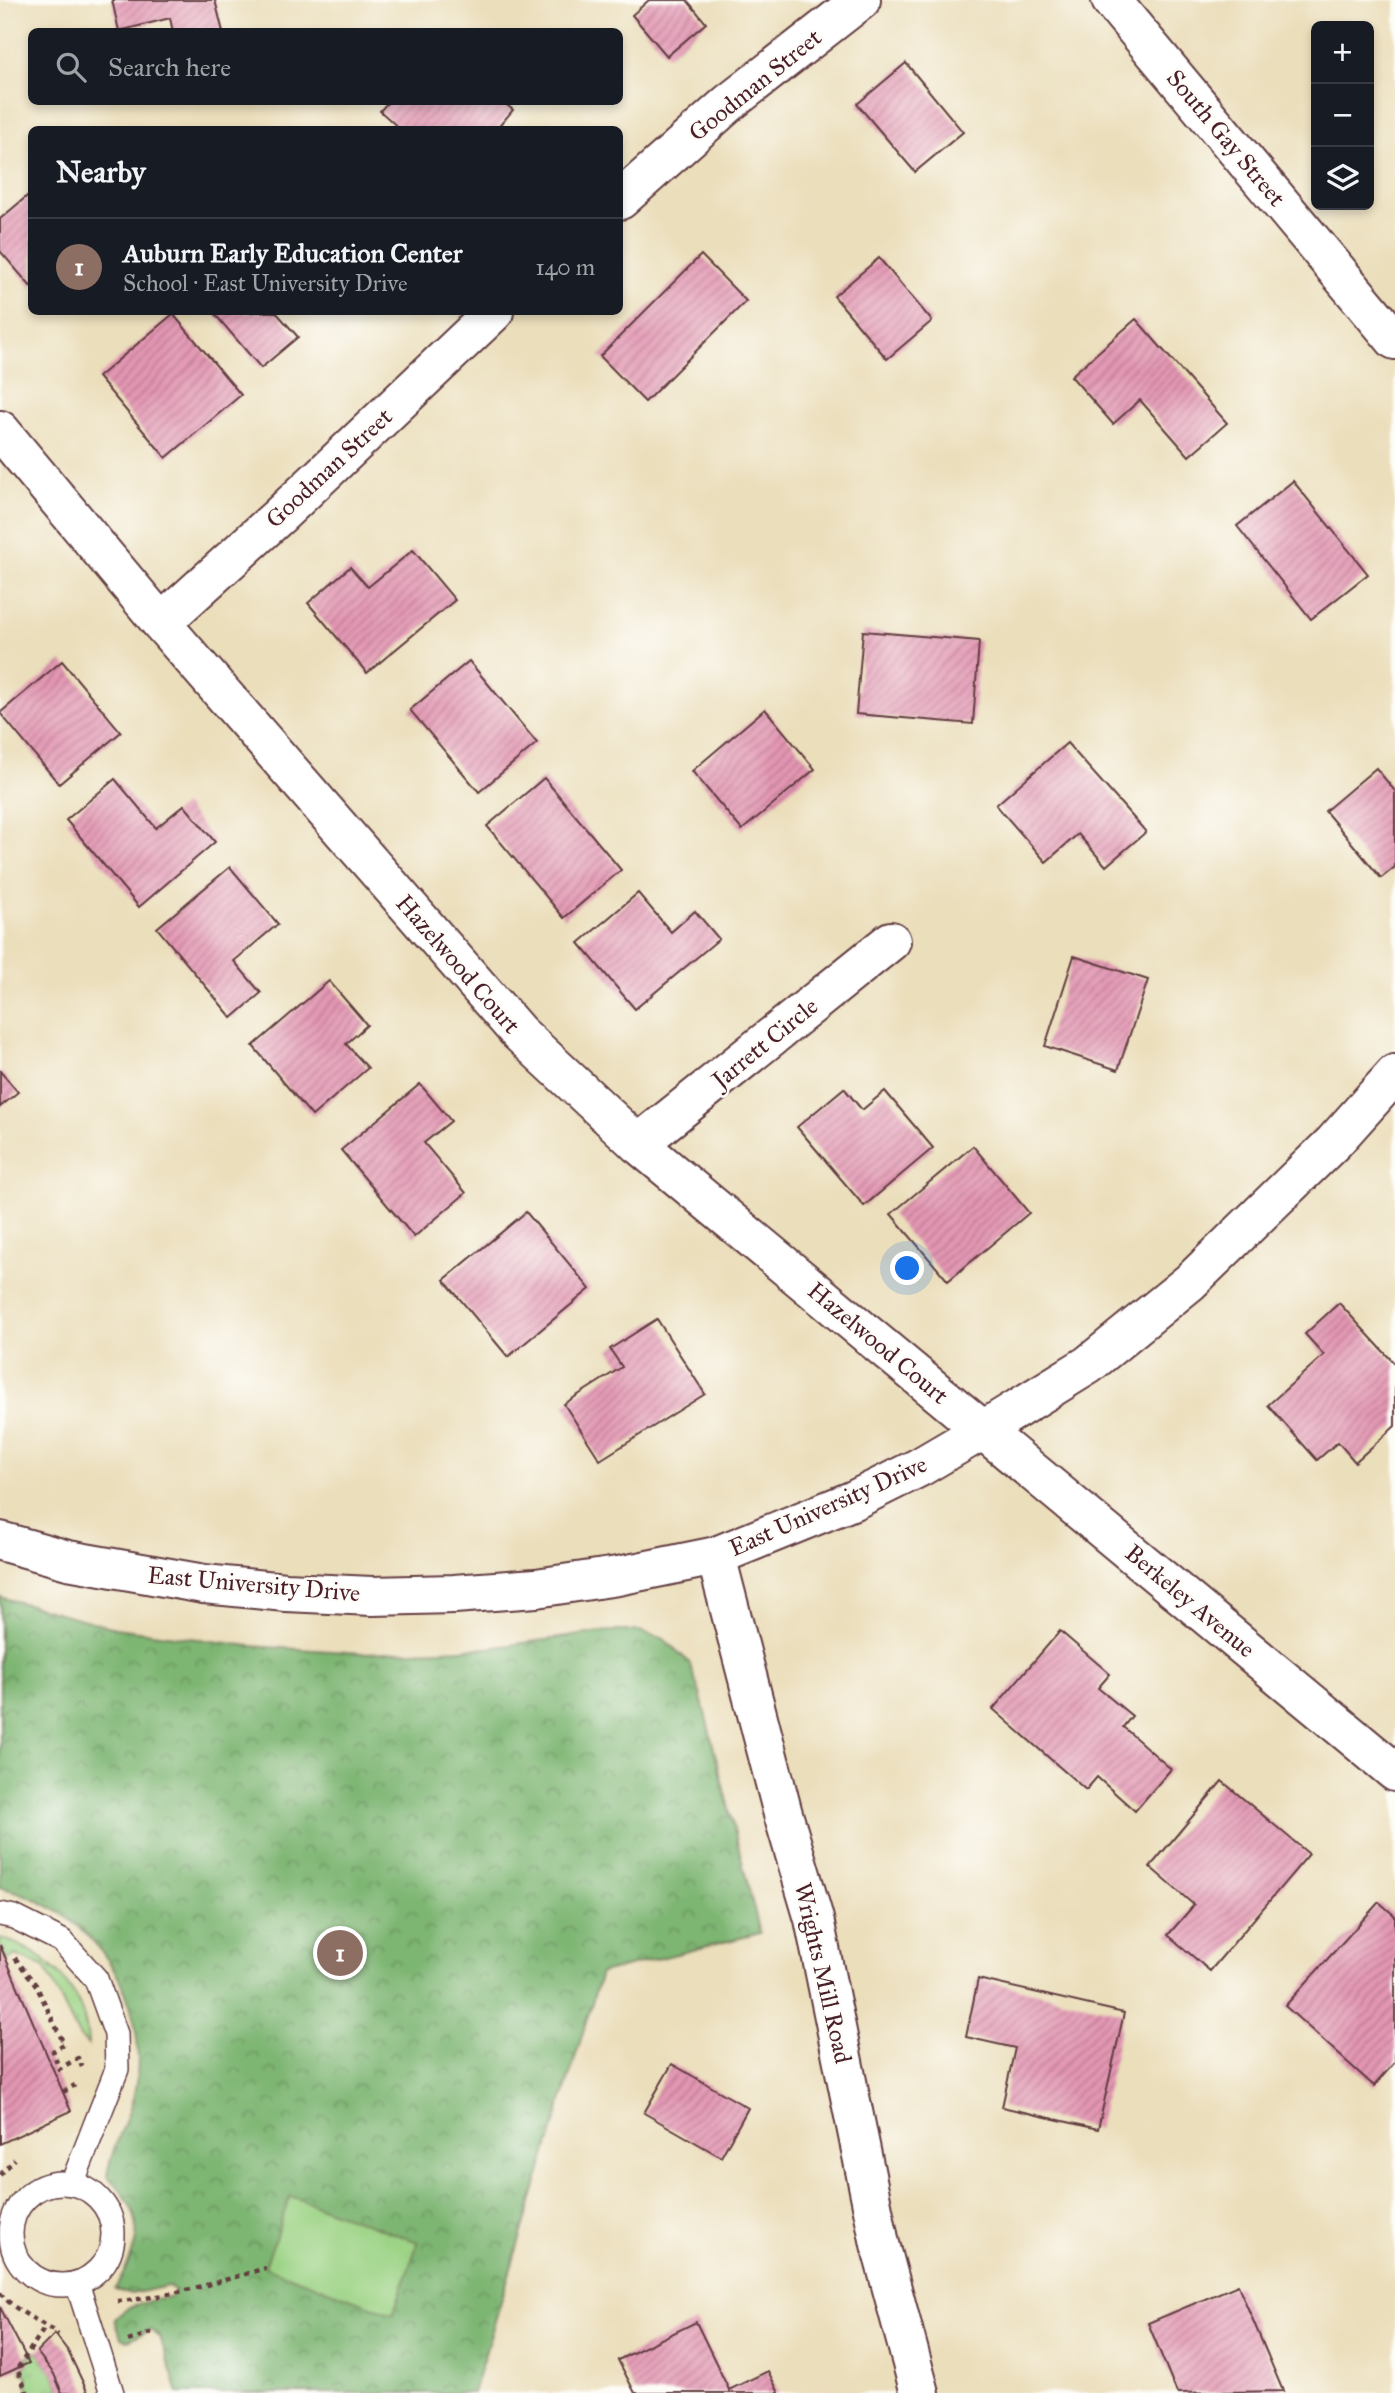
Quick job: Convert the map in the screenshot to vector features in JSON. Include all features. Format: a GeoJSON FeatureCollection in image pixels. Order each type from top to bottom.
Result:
{"type":"FeatureCollection","features":[{"type":"Feature","properties":{"kind":"street","name":"Goodman Street"},"geometry":{"type":"LineString","coordinates":[[623,197],[729,103],[861,0]]}},
{"type":"Feature","properties":{"kind":"street","name":"South Gay Street"},"geometry":{"type":"LineString","coordinates":[[1111,0],[1395,340]]}},
{"type":"Feature","properties":{"kind":"street","name":"Goodman Street"},"geometry":{"type":"LineString","coordinates":[[161,623],[279,516],[491,315]]}},
{"type":"Feature","properties":{"kind":"street","name":"Hazelwood Court"},"geometry":{"type":"LineString","coordinates":[[0,430],[161,623],[519,1033],[638,1144],[983,1430]]}},
{"type":"Feature","properties":{"kind":"street","name":"Jarrett Circle"},"geometry":{"type":"LineString","coordinates":[[638,1144],[891,941]]}},
{"type":"Feature","properties":{"kind":"street","name":"East University Drive"},"geometry":{"type":"LineString","coordinates":[[0,1541],[68,1560],[204,1584],[286,1592],[372,1596],[536,1588],[618,1576],[716,1556],[786,1530],[920,1467],[1088,1365],[1190,1282],[1334,1142],[1395,1074]]}},
{"type":"Feature","properties":{"kind":"street","name":"Berkeley Avenue"},"geometry":{"type":"LineString","coordinates":[[983,1430],[1395,1772]]}},
{"type":"Feature","properties":{"kind":"street","name":"Wrights Mill Road"},"geometry":{"type":"LineString","coordinates":[[716,1556],[783,1814],[814,1919],[880,2244],[920,2393]]}},
{"type":"Feature","properties":{"kind":"lane"},"geometry":{"type":"LineString","coordinates":[[0,1914],[14,1917],[62,1941],[96,1979],[116,2034],[117,2069],[72,2184]]}},
{"type":"Feature","properties":{"kind":"lane"},"geometry":{"type":"LineString","coordinates":[[55,2183],[72,2184],[88,2190],[101,2201],[109,2215],[113,2232],[111,2248],[104,2263],[92,2276],[77,2283],[60,2286],[43,2282],[28,2274],[17,2260],[11,2245],[10,2228],[25,2197],[38,2188],[55,2183]]}},
{"type":"Feature","properties":{"kind":"lane"},"geometry":{"type":"LineString","coordinates":[[77,2283],[112,2393]]}},
{"type":"Feature","properties":{"kind":"path"},"geometry":{"type":"LineString","coordinates":[[15,1958],[36,1985],[64,2044],[53,2051],[59,2068],[78,2058],[83,2068]]}},
{"type":"Feature","properties":{"kind":"path"},"geometry":{"type":"LineString","coordinates":[[63,2092],[87,2079]]}},
{"type":"Feature","properties":{"kind":"path"},"geometry":{"type":"LineString","coordinates":[[0,2175],[15,2159]]}},
{"type":"Feature","properties":{"kind":"path"},"geometry":{"type":"LineString","coordinates":[[113,2301],[142,2300],[266,2268]]}},
{"type":"Feature","properties":{"kind":"path"},"geometry":{"type":"LineString","coordinates":[[0,2294],[22,2314],[59,2335]]}},
{"type":"Feature","properties":{"kind":"path"},"geometry":{"type":"LineString","coordinates":[[24,2393],[27,2392],[17,2369],[47,2326]]}},
{"type":"Feature","properties":{"kind":"green space"},"geometry":{"type":"Polygon","coordinates":[[[0,1597],[115,1628],[250,1646],[362,1653],[488,1648],[609,1631],[639,1631],[664,1639],[689,1662],[700,1693],[760,1933],[601,1973],[473,2393],[178,2393],[160,2337],[150,2330],[128,2340],[121,2338],[115,2319],[127,2309],[141,2303],[172,2296],[175,2290],[168,2286],[131,2294],[115,2289],[135,2244],[135,2217],[130,2204],[107,2176],[134,2094],[138,2058],[135,2024],[125,1992],[110,1963],[89,1937],[64,1916],[34,1899],[0,1887],[0,1597]]]}},
{"type":"Feature","properties":{"kind":"green space"},"geometry":{"type":"Polygon","coordinates":[[[0,1938],[34,1953],[62,1977],[81,2008],[88,2045],[79,2036],[45,1967],[15,1955],[7,1961],[0,1938]]]}},
{"type":"Feature","properties":{"kind":"green space"},"geometry":{"type":"Polygon","coordinates":[[[290,2196],[418,2242],[393,2314],[265,2267],[290,2196]]]}},
{"type":"Feature","properties":{"kind":"green space"},"geometry":{"type":"Polygon","coordinates":[[[37,2352],[54,2374],[62,2393],[33,2393],[26,2384],[28,2377],[21,2371],[28,2363],[27,2357],[37,2352]]]}},
{"type":"Feature","properties":{"kind":"building"},"geometry":{"type":"Polygon","coordinates":[[[112,0],[215,0],[222,28],[172,28],[170,18],[131,28],[118,28],[112,0]]]}},
{"type":"Feature","properties":{"kind":"building"},"geometry":{"type":"Polygon","coordinates":[[[649,0],[687,0],[706,23],[667,56],[632,15],[649,0]]]}},
{"type":"Feature","properties":{"kind":"building"},"geometry":{"type":"Polygon","coordinates":[[[906,63],[963,132],[915,172],[857,104],[906,63]]]}},
{"type":"Feature","properties":{"kind":"building"},"geometry":{"type":"Polygon","coordinates":[[[385,105],[507,105],[513,110],[499,126],[397,126],[380,111],[385,105]]]}},
{"type":"Feature","properties":{"kind":"building"},"geometry":{"type":"Polygon","coordinates":[[[28,195],[28,283],[0,251],[0,219],[28,195]]]}},
{"type":"Feature","properties":{"kind":"building"},"geometry":{"type":"Polygon","coordinates":[[[701,255],[746,301],[645,402],[600,356],[701,255]]]}},
{"type":"Feature","properties":{"kind":"building"},"geometry":{"type":"Polygon","coordinates":[[[879,258],[932,321],[887,359],[834,296],[879,258]]]}},
{"type":"Feature","properties":{"kind":"building"},"geometry":{"type":"Polygon","coordinates":[[[174,315],[241,395],[166,458],[98,377],[174,315]]]}},
{"type":"Feature","properties":{"kind":"building"},"geometry":{"type":"Polygon","coordinates":[[[216,315],[279,315],[298,337],[261,368],[216,315]]]}},
{"type":"Feature","properties":{"kind":"building"},"geometry":{"type":"Polygon","coordinates":[[[1136,319],[1227,423],[1189,456],[1140,400],[1113,424],[1071,376],[1136,319]]]}},
{"type":"Feature","properties":{"kind":"building"},"geometry":{"type":"Polygon","coordinates":[[[1293,481],[1368,574],[1311,619],[1237,526],[1293,481]]]}},
{"type":"Feature","properties":{"kind":"building"},"geometry":{"type":"Polygon","coordinates":[[[413,550],[455,600],[367,673],[308,603],[350,567],[368,587],[413,550]]]}},
{"type":"Feature","properties":{"kind":"building"},"geometry":{"type":"Polygon","coordinates":[[[863,631],[979,641],[973,724],[856,714],[863,631]]]}},
{"type":"Feature","properties":{"kind":"building"},"geometry":{"type":"Polygon","coordinates":[[[62,661],[121,732],[59,784],[0,713],[62,661]]]}},
{"type":"Feature","properties":{"kind":"building"},"geometry":{"type":"Polygon","coordinates":[[[469,661],[537,743],[479,792],[410,710],[469,661]]]}},
{"type":"Feature","properties":{"kind":"building"},"geometry":{"type":"Polygon","coordinates":[[[765,709],[815,769],[742,830],[692,771],[765,709]]]}},
{"type":"Feature","properties":{"kind":"building"},"geometry":{"type":"Polygon","coordinates":[[[1067,743],[1146,832],[1106,866],[1078,834],[1046,862],[996,805],[1067,743]]]}},
{"type":"Feature","properties":{"kind":"building"},"geometry":{"type":"Polygon","coordinates":[[[1376,768],[1395,791],[1395,867],[1381,878],[1325,811],[1376,768]]]}},
{"type":"Feature","properties":{"kind":"building"},"geometry":{"type":"Polygon","coordinates":[[[544,778],[621,870],[564,918],[487,826],[544,778]]]}},
{"type":"Feature","properties":{"kind":"building"},"geometry":{"type":"Polygon","coordinates":[[[115,779],[156,828],[184,805],[215,842],[139,907],[66,820],[115,779]]]}},
{"type":"Feature","properties":{"kind":"building"},"geometry":{"type":"Polygon","coordinates":[[[230,867],[278,924],[234,961],[261,993],[232,1018],[157,928],[230,867]]]}},
{"type":"Feature","properties":{"kind":"building"},"geometry":{"type":"Polygon","coordinates":[[[638,893],[671,932],[695,911],[719,939],[635,1009],[579,943],[638,893]]]}},
{"type":"Feature","properties":{"kind":"building"},"geometry":{"type":"Polygon","coordinates":[[[1074,956],[1148,980],[1118,1070],[1045,1046],[1074,956]]]}},
{"type":"Feature","properties":{"kind":"building"},"geometry":{"type":"Polygon","coordinates":[[[329,981],[367,1025],[346,1044],[368,1068],[312,1116],[253,1046],[329,981]]]}},
{"type":"Feature","properties":{"kind":"building"},"geometry":{"type":"Polygon","coordinates":[[[0,1071],[18,1092],[0,1107],[0,1071]]]}},
{"type":"Feature","properties":{"kind":"building"},"geometry":{"type":"Polygon","coordinates":[[[420,1084],[451,1121],[424,1143],[466,1193],[414,1237],[341,1150],[420,1084]]]}},
{"type":"Feature","properties":{"kind":"building"},"geometry":{"type":"Polygon","coordinates":[[[844,1088],[862,1110],[885,1091],[933,1148],[864,1206],[797,1127],[844,1088]]]}},
{"type":"Feature","properties":{"kind":"building"},"geometry":{"type":"Polygon","coordinates":[[[973,1146],[1029,1213],[948,1281],[891,1214],[973,1146]]]}},
{"type":"Feature","properties":{"kind":"building"},"geometry":{"type":"Polygon","coordinates":[[[526,1212],[590,1289],[508,1357],[444,1280],[526,1212]]]}},
{"type":"Feature","properties":{"kind":"building"},"geometry":{"type":"Polygon","coordinates":[[[1339,1303],[1395,1364],[1395,1426],[1355,1462],[1338,1442],[1317,1460],[1268,1405],[1324,1355],[1305,1334],[1339,1303]]]}},
{"type":"Feature","properties":{"kind":"building"},"geometry":{"type":"Polygon","coordinates":[[[657,1319],[705,1394],[600,1460],[564,1404],[622,1367],[610,1349],[657,1319]]]}},
{"type":"Feature","properties":{"kind":"building"},"geometry":{"type":"Polygon","coordinates":[[[1060,1631],[1110,1674],[1098,1688],[1132,1716],[1123,1727],[1171,1769],[1135,1811],[1097,1777],[1086,1790],[993,1709],[1060,1631]]]}},
{"type":"Feature","properties":{"kind":"building"},"geometry":{"type":"Polygon","coordinates":[[[1222,1781],[1309,1854],[1210,1971],[1168,1935],[1194,1905],[1150,1867],[1222,1781]]]}},
{"type":"Feature","properties":{"kind":"building"},"geometry":{"type":"Polygon","coordinates":[[[1379,1902],[1395,1916],[1395,2062],[1374,2086],[1285,2006],[1379,1902]]]}},
{"type":"Feature","properties":{"kind":"building"},"geometry":{"type":"Polygon","coordinates":[[[0,1945],[71,2111],[0,2144],[0,1945]]]}},
{"type":"Feature","properties":{"kind":"building"},"geometry":{"type":"Polygon","coordinates":[[[978,1979],[1124,2013],[1098,2129],[1002,2107],[1015,2048],[966,2037],[978,1979]]]}},
{"type":"Feature","properties":{"kind":"building"},"geometry":{"type":"Polygon","coordinates":[[[672,2064],[748,2108],[721,2157],[644,2113],[672,2064]]]}},
{"type":"Feature","properties":{"kind":"building"},"geometry":{"type":"Polygon","coordinates":[[[1238,2285],[1283,2391],[1177,2393],[1148,2323],[1238,2285]]]}},
{"type":"Feature","properties":{"kind":"building"},"geometry":{"type":"Polygon","coordinates":[[[0,2307],[29,2363],[0,2376],[0,2307]]]}},
{"type":"Feature","properties":{"kind":"building"},"geometry":{"type":"Polygon","coordinates":[[[696,2322],[729,2390],[768,2371],[779,2393],[635,2393],[618,2360],[696,2322]]]}},
{"type":"Feature","properties":{"kind":"building"},"geometry":{"type":"Polygon","coordinates":[[[55,2334],[68,2351],[88,2393],[62,2393],[54,2374],[37,2352],[55,2334]]]}},
{"type":"Feature","properties":{"kind":"place","name":"Auburn Early Education Center"},"geometry":{"type":"Point","coordinates":[340,1953]}}]}
